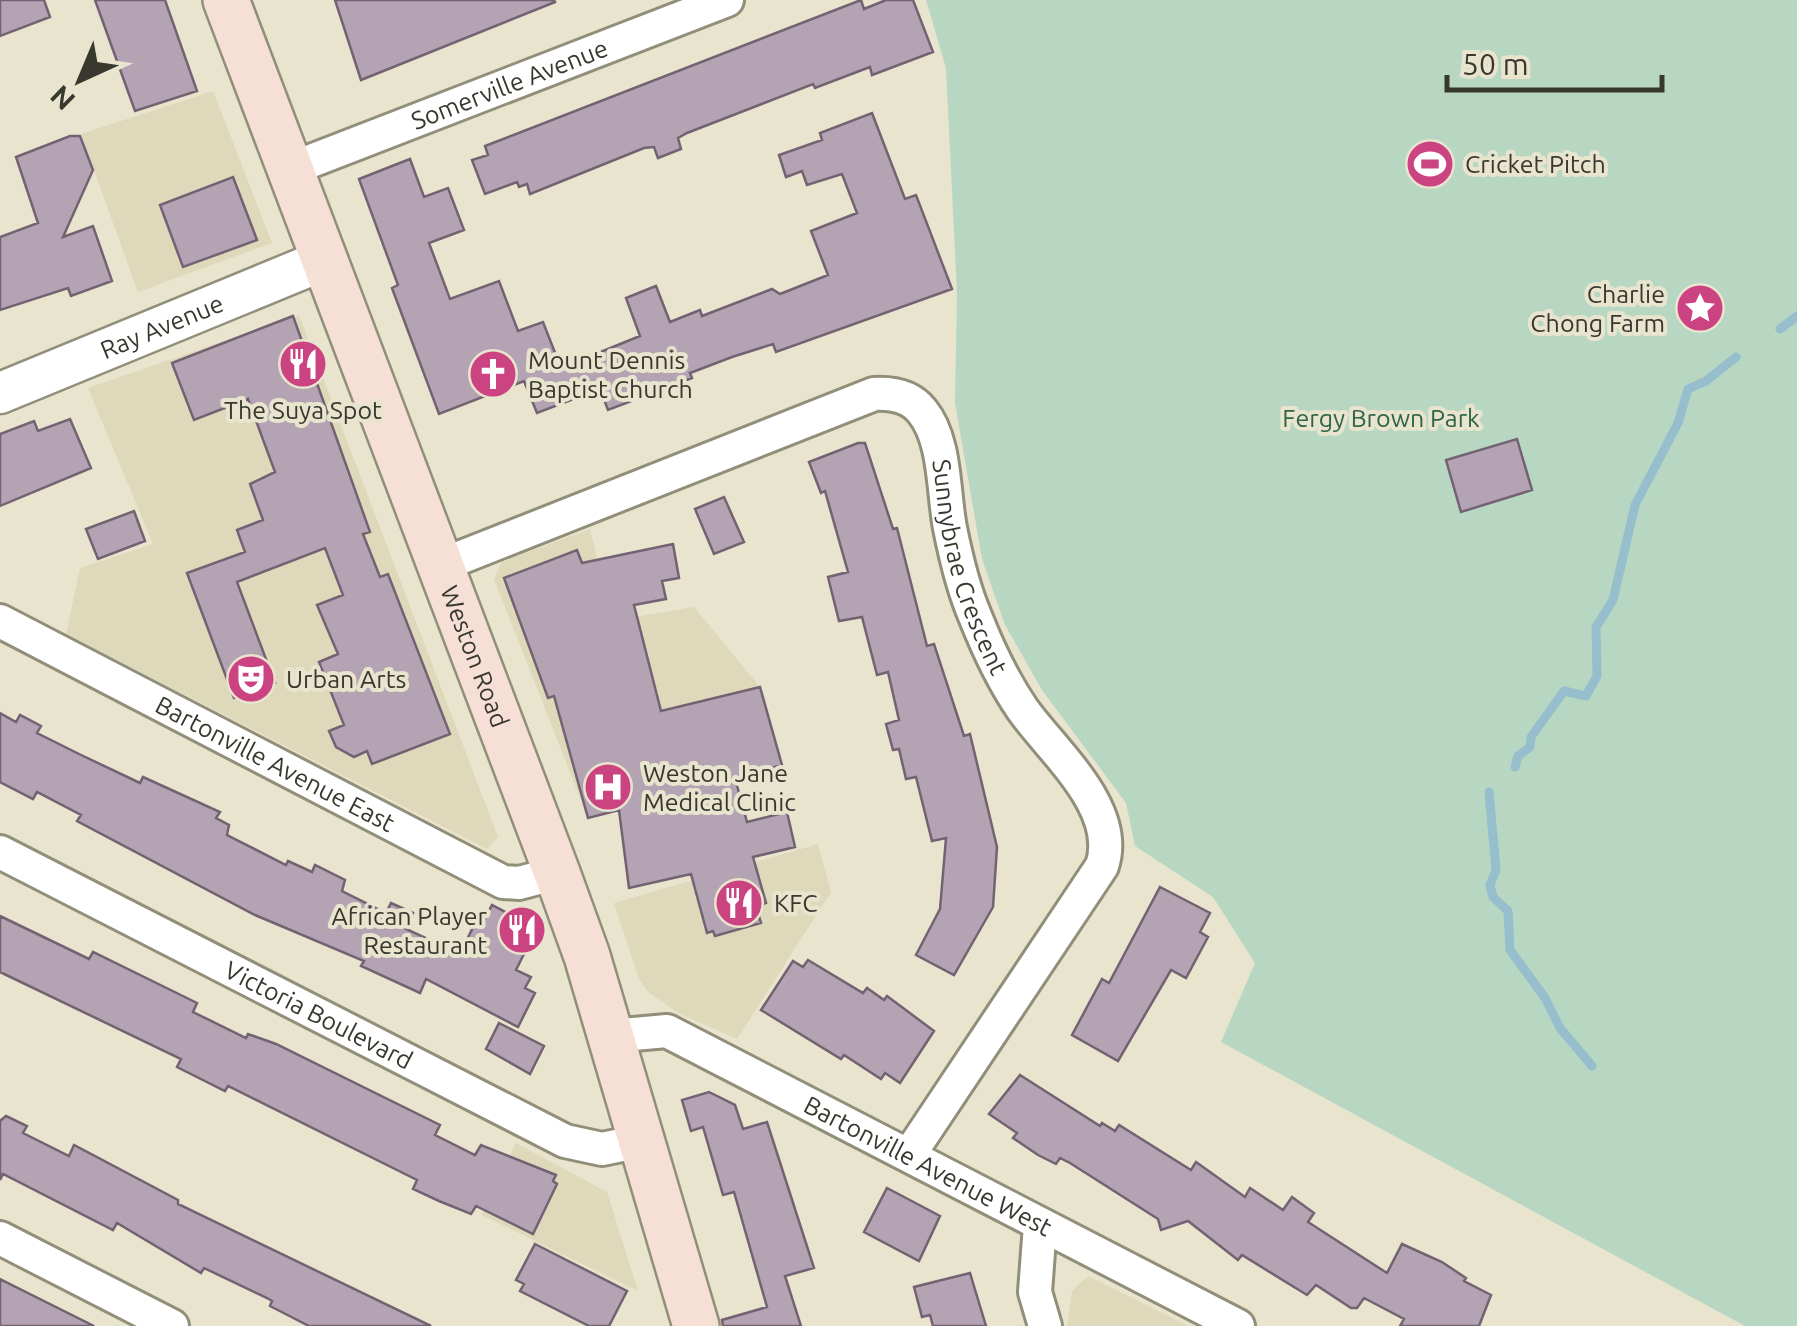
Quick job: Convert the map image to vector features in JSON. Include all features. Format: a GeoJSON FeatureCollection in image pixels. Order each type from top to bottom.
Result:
{"type":"FeatureCollection","features":[{"type":"Feature","properties":{"kind":"main road","name":"Weston Road"},"geometry":{"type":"LineString","coordinates":[[226,0],[558,873],[611,1036],[696,1326]]}},
{"type":"Feature","properties":{"kind":"street","name":"Somerville Avenue"},"geometry":{"type":"LineString","coordinates":[[293,168],[728,0]]}},
{"type":"Feature","properties":{"kind":"street","name":"Ray Avenue"},"geometry":{"type":"LineString","coordinates":[[0,393],[326,259]]}},
{"type":"Feature","properties":{"kind":"street","name":"Sunnybrae Crescent"},"geometry":{"type":"LineString","coordinates":[[439,566],[874,394],[891,393],[920,408],[933,428],[958,564],[979,627],[1022,709],[1092,801],[1108,849],[1102,866],[908,1155]]}},
{"type":"Feature","properties":{"kind":"street","name":"Bartonville Avenue East"},"geometry":{"type":"LineString","coordinates":[[0,621],[503,882],[519,883],[558,873]]}},
{"type":"Feature","properties":{"kind":"street","name":"Victoria Boulevard"},"geometry":{"type":"LineString","coordinates":[[0,852],[565,1141],[602,1149],[642,1141]]}},
{"type":"Feature","properties":{"kind":"street","name":"Bartonville Avenue West"},"geometry":{"type":"LineString","coordinates":[[611,1036],[667,1030],[1238,1326]]}},
{"type":"Feature","properties":{"kind":"street"},"geometry":{"type":"LineString","coordinates":[[1040,1225],[1034,1292],[1045,1326]]}},
{"type":"Feature","properties":{"kind":"street"},"geometry":{"type":"LineString","coordinates":[[0,1238],[172,1326]]}},
{"type":"Feature","properties":{"kind":"shaded area"},"geometry":{"type":"Polygon","coordinates":[[[213,91],[272,243],[138,292],[81,134],[213,91]]]}},
{"type":"Feature","properties":{"kind":"shaded area"},"geometry":{"type":"Polygon","coordinates":[[[299,315],[498,837],[487,849],[66,634],[80,568],[153,544],[88,388],[299,315]]]}},
{"type":"Feature","properties":{"kind":"shaded area"},"geometry":{"type":"Polygon","coordinates":[[[590,529],[612,621],[694,607],[760,687],[782,765],[588,818],[494,579],[502,562],[590,529]]]}},
{"type":"Feature","properties":{"kind":"shaded area"},"geometry":{"type":"Polygon","coordinates":[[[818,844],[831,892],[737,1039],[678,1013],[648,992],[639,979],[614,903],[818,844]]]}},
{"type":"Feature","properties":{"kind":"shaded area"},"geometry":{"type":"Polygon","coordinates":[[[516,1143],[607,1192],[638,1291],[482,1215],[516,1143]]]}},
{"type":"Feature","properties":{"kind":"shaded area"},"geometry":{"type":"Polygon","coordinates":[[[1088,1276],[1188,1326],[1067,1326],[1072,1291],[1088,1276]]]}},
{"type":"Feature","properties":{"kind":"green space","name":"Fergy Brown Park"},"geometry":{"type":"Polygon","coordinates":[[[926,0],[1797,0],[1797,1326],[1745,1326],[1221,1042],[1255,963],[1213,897],[1135,846],[1126,803],[1042,690],[1005,625],[982,559],[955,403],[957,293],[946,68],[926,0]]]}},
{"type":"Feature","properties":{"kind":"building"},"geometry":{"type":"Polygon","coordinates":[[[0,0],[44,0],[50,17],[0,36],[0,0]]]}},
{"type":"Feature","properties":{"kind":"building"},"geometry":{"type":"Polygon","coordinates":[[[95,0],[165,0],[197,91],[135,111],[95,0]]]}},
{"type":"Feature","properties":{"kind":"building"},"geometry":{"type":"Polygon","coordinates":[[[335,0],[554,0],[555,2],[361,80],[335,0]]]}},
{"type":"Feature","properties":{"kind":"building"},"geometry":{"type":"Polygon","coordinates":[[[861,0],[864,9],[886,0],[913,0],[933,52],[872,75],[870,67],[815,88],[813,84],[687,133],[678,138],[681,149],[658,158],[654,147],[644,148],[530,194],[527,184],[519,187],[517,182],[485,194],[472,160],[488,155],[485,146],[861,0]]]}},
{"type":"Feature","properties":{"kind":"building"},"geometry":{"type":"Polygon","coordinates":[[[872,113],[905,199],[916,195],[952,289],[776,352],[773,344],[732,357],[690,373],[692,378],[608,410],[600,389],[537,413],[524,381],[439,414],[392,288],[398,285],[359,179],[410,159],[424,197],[448,188],[464,230],[429,243],[450,299],[499,281],[518,331],[543,322],[561,368],[640,336],[626,298],[656,286],[670,322],[700,310],[702,316],[772,289],[780,294],[828,275],[811,231],[857,213],[842,174],[807,185],[802,171],[786,177],[779,155],[822,140],[820,133],[872,113]]]}},
{"type":"Feature","properties":{"kind":"building"},"geometry":{"type":"Polygon","coordinates":[[[70,136],[80,136],[93,170],[63,237],[93,226],[112,281],[71,296],[68,288],[0,310],[0,237],[38,223],[16,157],[70,136]]]}},
{"type":"Feature","properties":{"kind":"building"},"geometry":{"type":"Polygon","coordinates":[[[233,177],[257,240],[183,267],[160,205],[233,177]]]}},
{"type":"Feature","properties":{"kind":"building"},"geometry":{"type":"Polygon","coordinates":[[[293,316],[370,532],[363,534],[380,577],[388,574],[450,734],[372,764],[367,751],[354,757],[336,747],[329,731],[344,725],[319,662],[338,654],[317,605],[343,595],[325,548],[237,582],[275,683],[234,698],[187,573],[245,552],[237,530],[263,520],[250,484],[275,472],[248,399],[194,420],[172,363],[293,316]]]}},
{"type":"Feature","properties":{"kind":"building"},"geometry":{"type":"Polygon","coordinates":[[[70,419],[91,468],[0,506],[0,434],[34,421],[38,431],[70,419]]]}},
{"type":"Feature","properties":{"kind":"building"},"geometry":{"type":"Polygon","coordinates":[[[1517,439],[1532,490],[1461,512],[1446,460],[1517,439]]]}},
{"type":"Feature","properties":{"kind":"building"},"geometry":{"type":"Polygon","coordinates":[[[865,443],[893,529],[897,528],[927,646],[934,644],[964,736],[970,734],[997,847],[993,907],[954,975],[916,955],[940,909],[946,838],[932,841],[916,777],[906,779],[899,749],[893,750],[886,724],[899,720],[888,672],[877,675],[862,617],[839,621],[828,577],[848,572],[825,491],[821,493],[809,462],[865,443]]]}},
{"type":"Feature","properties":{"kind":"building"},"geometry":{"type":"Polygon","coordinates":[[[724,497],[744,542],[714,554],[695,509],[724,497]]]}},
{"type":"Feature","properties":{"kind":"building"},"geometry":{"type":"Polygon","coordinates":[[[134,511],[145,541],[98,559],[86,529],[134,511]]]}},
{"type":"Feature","properties":{"kind":"building"},"geometry":{"type":"Polygon","coordinates":[[[673,544],[679,578],[662,581],[666,599],[634,605],[661,711],[760,687],[782,765],[735,778],[747,822],[787,812],[795,847],[753,857],[766,903],[756,906],[761,923],[715,936],[713,931],[707,933],[691,874],[629,888],[619,810],[588,818],[554,696],[548,698],[504,578],[577,550],[582,563],[673,544]]]}},
{"type":"Feature","properties":{"kind":"building"},"geometry":{"type":"Polygon","coordinates":[[[0,713],[16,722],[20,715],[41,726],[37,733],[140,783],[143,777],[220,812],[216,818],[229,825],[227,835],[286,865],[288,861],[312,872],[315,865],[345,880],[342,891],[386,913],[391,903],[413,913],[406,929],[460,954],[476,921],[482,924],[492,905],[528,924],[532,938],[516,970],[531,977],[525,988],[535,993],[518,1027],[426,979],[420,993],[361,966],[364,961],[255,915],[77,821],[81,815],[37,792],[33,799],[0,782],[0,713]]]}},
{"type":"Feature","properties":{"kind":"building"},"geometry":{"type":"Polygon","coordinates":[[[1160,887],[1210,913],[1200,932],[1208,937],[1186,978],[1171,970],[1118,1061],[1072,1035],[1102,979],[1109,983],[1160,887]]]}},
{"type":"Feature","properties":{"kind":"building"},"geometry":{"type":"Polygon","coordinates":[[[0,916],[89,959],[93,952],[197,1003],[193,1012],[246,1038],[248,1034],[276,1044],[440,1125],[435,1135],[475,1155],[481,1145],[556,1175],[553,1181],[557,1184],[533,1234],[476,1206],[471,1214],[413,1189],[417,1180],[228,1086],[225,1091],[177,1067],[181,1059],[0,972],[0,916]]]}},
{"type":"Feature","properties":{"kind":"building"},"geometry":{"type":"Polygon","coordinates":[[[808,960],[863,993],[867,988],[884,1000],[887,996],[934,1031],[900,1083],[885,1073],[881,1079],[844,1055],[841,1059],[761,1010],[793,961],[803,967],[808,960]]]}},
{"type":"Feature","properties":{"kind":"building"},"geometry":{"type":"Polygon","coordinates":[[[499,1023],[544,1046],[530,1074],[486,1049],[499,1023]]]}},
{"type":"Feature","properties":{"kind":"building"},"geometry":{"type":"Polygon","coordinates":[[[1020,1075],[1100,1126],[1102,1123],[1115,1131],[1119,1125],[1191,1170],[1196,1162],[1245,1197],[1250,1188],[1283,1210],[1292,1197],[1314,1213],[1308,1222],[1387,1273],[1402,1244],[1442,1262],[1466,1278],[1464,1281],[1491,1295],[1479,1326],[1400,1326],[1404,1319],[1364,1298],[1357,1308],[1351,1308],[1316,1285],[1307,1295],[1242,1255],[1238,1260],[1188,1221],[1161,1230],[1158,1219],[1070,1163],[1060,1158],[1056,1164],[1038,1155],[1013,1138],[1017,1133],[989,1114],[1020,1075]]]}},
{"type":"Feature","properties":{"kind":"building"},"geometry":{"type":"Polygon","coordinates":[[[709,1092],[735,1105],[743,1129],[767,1122],[814,1268],[785,1276],[801,1326],[723,1326],[722,1320],[767,1307],[734,1192],[723,1195],[703,1127],[691,1131],[682,1100],[709,1092]]]}},
{"type":"Feature","properties":{"kind":"building"},"geometry":{"type":"Polygon","coordinates":[[[6,1116],[27,1126],[23,1133],[69,1156],[74,1145],[178,1200],[178,1204],[431,1326],[309,1326],[270,1306],[272,1301],[267,1298],[204,1268],[201,1273],[117,1223],[113,1230],[3,1174],[0,1180],[0,1121],[6,1116]]]}},
{"type":"Feature","properties":{"kind":"building"},"geometry":{"type":"Polygon","coordinates":[[[887,1188],[940,1216],[919,1261],[864,1232],[887,1188]]]}},
{"type":"Feature","properties":{"kind":"building"},"geometry":{"type":"Polygon","coordinates":[[[535,1244],[627,1291],[609,1326],[589,1326],[520,1291],[524,1284],[516,1280],[535,1244]]]}},
{"type":"Feature","properties":{"kind":"building"},"geometry":{"type":"Polygon","coordinates":[[[970,1273],[986,1326],[933,1326],[930,1315],[922,1317],[914,1287],[970,1273]]]}},
{"type":"Feature","properties":{"kind":"building"},"geometry":{"type":"Polygon","coordinates":[[[0,1279],[94,1326],[0,1326],[0,1279]]]}},
{"type":"Feature","properties":{"kind":"waterway"},"geometry":{"type":"LineString","coordinates":[[1780,329],[1797,316]]}},
{"type":"Feature","properties":{"kind":"waterway"},"geometry":{"type":"LineString","coordinates":[[1515,767],[1518,756],[1530,747],[1531,737],[1564,691],[1586,696],[1597,676],[1596,627],[1613,600],[1635,505],[1678,423],[1688,389],[1706,381],[1736,357]]}},
{"type":"Feature","properties":{"kind":"waterway"},"geometry":{"type":"LineString","coordinates":[[1489,792],[1496,870],[1490,885],[1493,897],[1508,911],[1510,950],[1545,998],[1560,1028],[1592,1066]]}},
{"type":"Feature","properties":{"kind":"place","name":"Cricket Pitch"},"geometry":{"type":"Point","coordinates":[1430,164]}},
{"type":"Feature","properties":{"kind":"place","name":"Charlie Chong Farm"},"geometry":{"type":"Point","coordinates":[1700,308]}},
{"type":"Feature","properties":{"kind":"place","name":"The Suya Spot"},"geometry":{"type":"Point","coordinates":[303,364]}},
{"type":"Feature","properties":{"kind":"place","name":"Mount Dennis Baptist Church"},"geometry":{"type":"Point","coordinates":[493,374]}},
{"type":"Feature","properties":{"kind":"place","name":"Urban Arts"},"geometry":{"type":"Point","coordinates":[251,679]}},
{"type":"Feature","properties":{"kind":"place","name":"Weston Jane Medical Clinic"},"geometry":{"type":"Point","coordinates":[608,787]}},
{"type":"Feature","properties":{"kind":"place","name":"KFC"},"geometry":{"type":"Point","coordinates":[739,903]}},
{"type":"Feature","properties":{"kind":"place","name":"African Player Restaurant"},"geometry":{"type":"Point","coordinates":[522,930]}}]}
